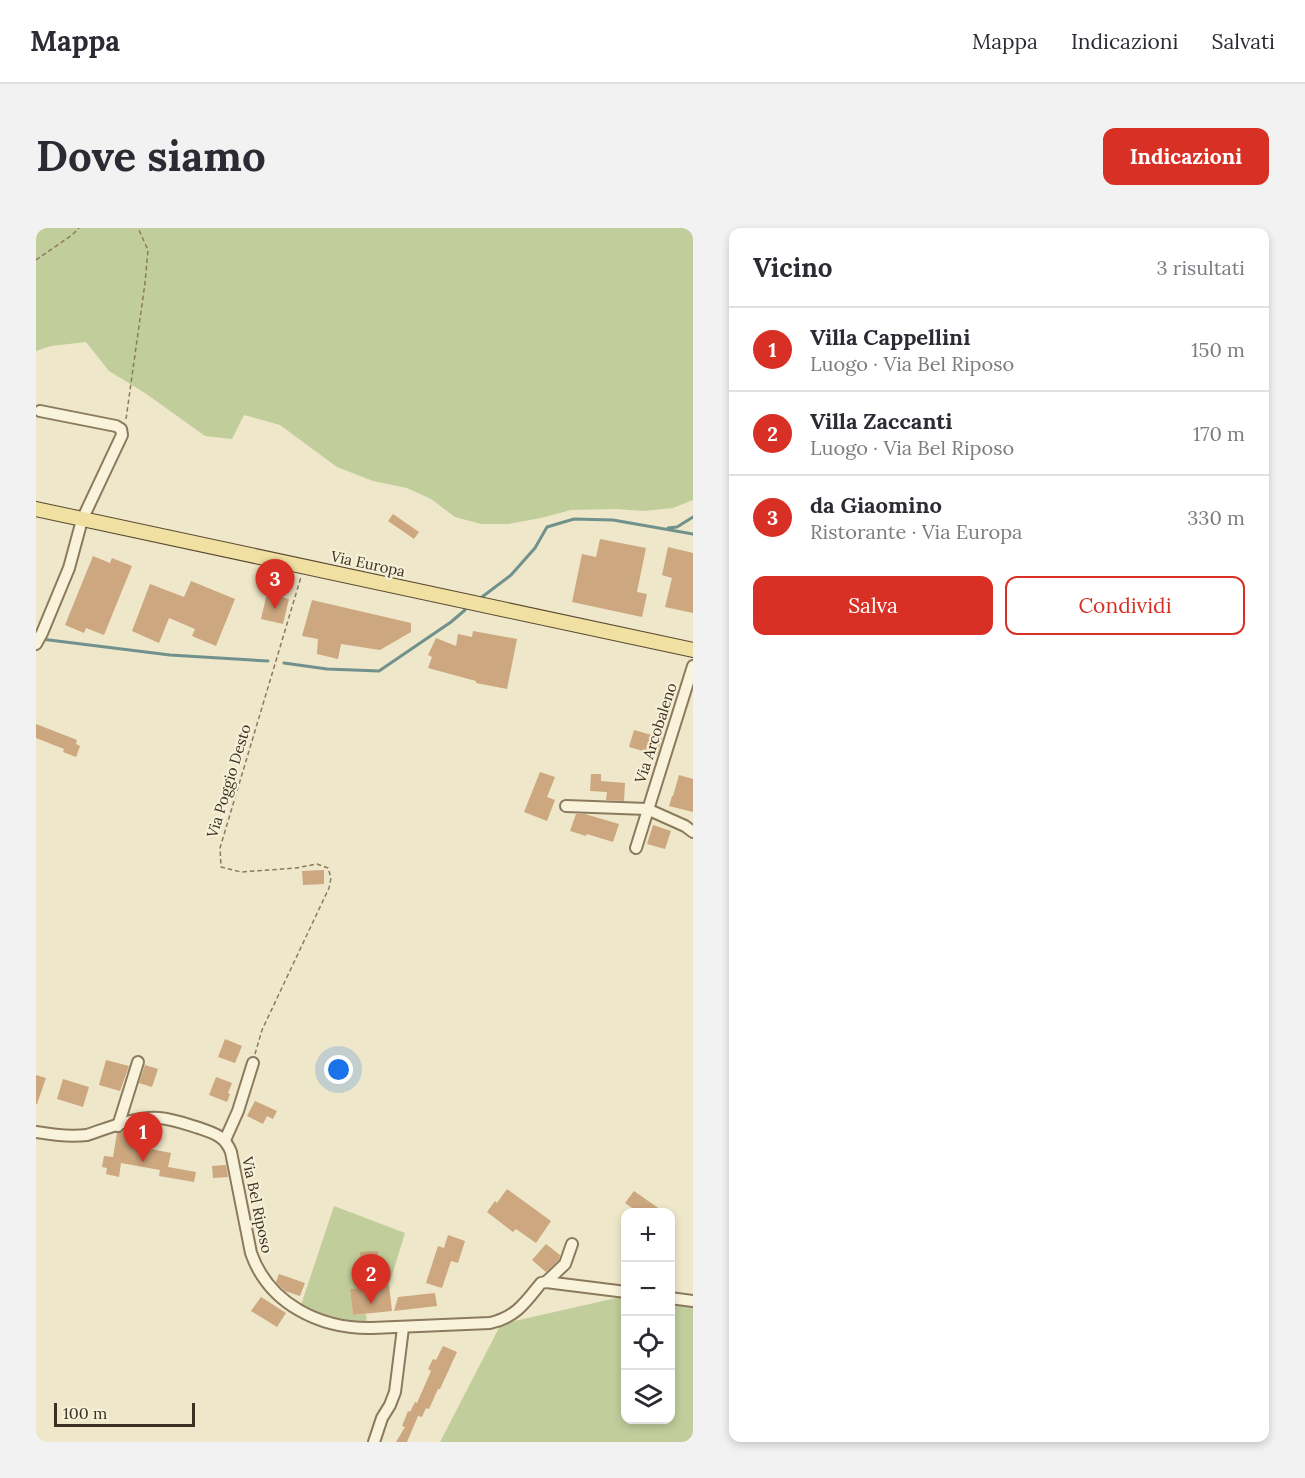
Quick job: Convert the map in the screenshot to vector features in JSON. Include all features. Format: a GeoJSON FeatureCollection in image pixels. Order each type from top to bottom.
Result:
{"type":"FeatureCollection","features":[{"type":"Feature","properties":{"kind":"main road","name":"Via Europa"},"geometry":{"type":"LineString","coordinates":[[36,510],[693,650]]}},
{"type":"Feature","properties":{"kind":"street"},"geometry":{"type":"LineString","coordinates":[[36,644],[69,568],[82,520],[122,435],[121,429],[116,426],[40,411]]}},
{"type":"Feature","properties":{"kind":"street","name":"Via Arcobaleno"},"geometry":{"type":"LineString","coordinates":[[636,848],[693,666]]}},
{"type":"Feature","properties":{"kind":"street"},"geometry":{"type":"LineString","coordinates":[[566,806],[647,809],[693,832]]}},
{"type":"Feature","properties":{"kind":"street"},"geometry":{"type":"LineString","coordinates":[[115,1126],[135,1063]]}},
{"type":"Feature","properties":{"kind":"street"},"geometry":{"type":"LineString","coordinates":[[36,1132],[56,1135],[87,1135],[138,1119],[159,1118],[215,1134],[225,1140],[238,1111],[253,1063]]}},
{"type":"Feature","properties":{"kind":"street","name":"Via Bel Riposo"},"geometry":{"type":"LineString","coordinates":[[225,1140],[233,1159],[251,1253],[272,1290],[307,1314],[338,1326],[359,1329],[490,1323],[504,1320],[520,1308],[541,1283],[546,1282]]}},
{"type":"Feature","properties":{"kind":"street"},"geometry":{"type":"LineString","coordinates":[[546,1282],[565,1264],[572,1244]]}},
{"type":"Feature","properties":{"kind":"street"},"geometry":{"type":"LineString","coordinates":[[546,1282],[621,1291]]}},
{"type":"Feature","properties":{"kind":"street"},"geometry":{"type":"LineString","coordinates":[[675,1299],[693,1301]]}},
{"type":"Feature","properties":{"kind":"street"},"geometry":{"type":"LineString","coordinates":[[374,1442],[382,1418],[395,1392],[404,1328]]}},
{"type":"Feature","properties":{"kind":"path"},"geometry":{"type":"LineString","coordinates":[[36,260],[79,228]]}},
{"type":"Feature","properties":{"kind":"path"},"geometry":{"type":"LineString","coordinates":[[121,429],[125,425],[148,250],[138,228]]}},
{"type":"Feature","properties":{"kind":"path","name":"Via Poggio Desto"},"geometry":{"type":"LineString","coordinates":[[253,1063],[262,1030],[329,888],[331,878],[328,868],[317,864],[241,872],[221,867],[220,848],[304,567]]}},
{"type":"Feature","properties":{"kind":"green space"},"geometry":{"type":"Polygon","coordinates":[[[36,228],[693,228],[693,500],[673,508],[644,511],[571,510],[508,524],[481,524],[455,517],[431,499],[407,488],[373,481],[337,467],[280,425],[244,415],[232,439],[205,436],[145,393],[109,371],[86,342],[51,346],[36,351],[36,228]]]}},
{"type":"Feature","properties":{"kind":"green space"},"geometry":{"type":"Polygon","coordinates":[[[334,1206],[405,1233],[389,1285],[350,1289],[353,1315],[366,1314],[367,1324],[334,1322],[301,1305],[334,1206]]]}},
{"type":"Feature","properties":{"kind":"green space"},"geometry":{"type":"Polygon","coordinates":[[[621,1297],[621,1424],[675,1424],[675,1300],[693,1302],[693,1442],[440,1442],[501,1324],[621,1297]]]}},
{"type":"Feature","properties":{"kind":"building"},"geometry":{"type":"Polygon","coordinates":[[[393,514],[419,532],[414,539],[388,521],[393,514]]]}},
{"type":"Feature","properties":{"kind":"building"},"geometry":{"type":"Polygon","coordinates":[[[600,539],[646,548],[637,592],[647,594],[642,617],[572,602],[582,554],[596,557],[600,539]]]}},
{"type":"Feature","properties":{"kind":"building"},"geometry":{"type":"Polygon","coordinates":[[[668,547],[693,553],[693,613],[665,607],[672,578],[662,575],[668,547]]]}},
{"type":"Feature","properties":{"kind":"building"},"geometry":{"type":"Polygon","coordinates":[[[93,556],[110,563],[112,558],[132,566],[104,635],[86,628],[84,633],[65,625],[93,556]]]}},
{"type":"Feature","properties":{"kind":"building"},"geometry":{"type":"Polygon","coordinates":[[[191,581],[235,599],[216,646],[192,636],[195,629],[169,618],[159,643],[132,631],[150,584],[184,597],[191,581]]]}},
{"type":"Feature","properties":{"kind":"building"},"geometry":{"type":"Polygon","coordinates":[[[267,593],[289,599],[283,624],[261,619],[267,593]]]}},
{"type":"Feature","properties":{"kind":"building"},"geometry":{"type":"Polygon","coordinates":[[[312,600],[411,623],[411,632],[380,650],[341,644],[338,659],[317,654],[318,639],[302,636],[312,600]]]}},
{"type":"Feature","properties":{"kind":"building"},"geometry":{"type":"Polygon","coordinates":[[[473,631],[517,639],[507,689],[476,683],[476,681],[428,668],[432,657],[428,655],[436,638],[456,646],[458,634],[472,637],[473,631]]]}},
{"type":"Feature","properties":{"kind":"building"},"geometry":{"type":"Polygon","coordinates":[[[36,724],[77,740],[76,744],[80,746],[76,757],[63,752],[64,749],[36,738],[36,724]]]}},
{"type":"Feature","properties":{"kind":"building"},"geometry":{"type":"Polygon","coordinates":[[[634,730],[662,738],[657,755],[629,747],[634,730]]]}},
{"type":"Feature","properties":{"kind":"building"},"geometry":{"type":"Polygon","coordinates":[[[540,772],[555,777],[547,797],[555,800],[547,821],[524,812],[540,772]]]}},
{"type":"Feature","properties":{"kind":"building"},"geometry":{"type":"Polygon","coordinates":[[[591,774],[601,774],[601,781],[625,783],[624,801],[606,800],[607,792],[590,791],[591,774]]]}},
{"type":"Feature","properties":{"kind":"building"},"geometry":{"type":"Polygon","coordinates":[[[679,775],[693,779],[693,812],[669,806],[679,775]]]}},
{"type":"Feature","properties":{"kind":"building"},"geometry":{"type":"Polygon","coordinates":[[[576,814],[585,814],[619,824],[613,842],[570,831],[576,814]]]}},
{"type":"Feature","properties":{"kind":"building"},"geometry":{"type":"Polygon","coordinates":[[[653,825],[671,831],[665,849],[647,844],[653,825]]]}},
{"type":"Feature","properties":{"kind":"building"},"geometry":{"type":"Polygon","coordinates":[[[324,870],[324,884],[303,885],[302,871],[324,870]]]}},
{"type":"Feature","properties":{"kind":"building"},"geometry":{"type":"Polygon","coordinates":[[[225,1039],[242,1046],[235,1063],[218,1057],[225,1039]]]}},
{"type":"Feature","properties":{"kind":"building"},"geometry":{"type":"Polygon","coordinates":[[[106,1060],[129,1066],[120,1091],[99,1085],[106,1060]]]}},
{"type":"Feature","properties":{"kind":"building"},"geometry":{"type":"Polygon","coordinates":[[[145,1065],[158,1069],[152,1087],[139,1083],[145,1065]]]}},
{"type":"Feature","properties":{"kind":"building"},"geometry":{"type":"Polygon","coordinates":[[[36,1075],[46,1078],[37,1104],[36,1104],[36,1075]]]}},
{"type":"Feature","properties":{"kind":"building"},"geometry":{"type":"Polygon","coordinates":[[[216,1077],[232,1083],[227,1102],[209,1095],[216,1077]]]}},
{"type":"Feature","properties":{"kind":"building"},"geometry":{"type":"Polygon","coordinates":[[[63,1079],[89,1087],[83,1107],[57,1099],[63,1079]]]}},
{"type":"Feature","properties":{"kind":"building"},"geometry":{"type":"Polygon","coordinates":[[[255,1101],[277,1111],[273,1119],[267,1116],[263,1124],[247,1116],[255,1101]]]}},
{"type":"Feature","properties":{"kind":"building"},"geometry":{"type":"Polygon","coordinates":[[[134,1128],[131,1145],[171,1153],[168,1167],[196,1172],[194,1182],[159,1176],[160,1170],[121,1163],[119,1177],[106,1174],[107,1168],[102,1167],[104,1156],[113,1157],[117,1133],[134,1128]]]}},
{"type":"Feature","properties":{"kind":"building"},"geometry":{"type":"Polygon","coordinates":[[[226,1165],[228,1177],[213,1178],[212,1166],[226,1165]]]}},
{"type":"Feature","properties":{"kind":"building"},"geometry":{"type":"Polygon","coordinates":[[[507,1189],[551,1221],[536,1243],[516,1229],[513,1232],[487,1212],[507,1189]]]}},
{"type":"Feature","properties":{"kind":"building"},"geometry":{"type":"Polygon","coordinates":[[[634,1191],[658,1208],[632,1208],[625,1203],[634,1191]]]}},
{"type":"Feature","properties":{"kind":"building"},"geometry":{"type":"Polygon","coordinates":[[[448,1235],[465,1241],[458,1263],[451,1261],[442,1288],[426,1283],[438,1246],[444,1248],[448,1235]]]}},
{"type":"Feature","properties":{"kind":"building"},"geometry":{"type":"Polygon","coordinates":[[[546,1244],[560,1255],[559,1260],[546,1272],[532,1260],[546,1244]]]}},
{"type":"Feature","properties":{"kind":"building"},"geometry":{"type":"Polygon","coordinates":[[[378,1251],[379,1271],[361,1272],[360,1252],[378,1251]]]}},
{"type":"Feature","properties":{"kind":"building"},"geometry":{"type":"Polygon","coordinates":[[[279,1274],[305,1283],[300,1296],[285,1291],[276,1282],[279,1274]]]}},
{"type":"Feature","properties":{"kind":"building"},"geometry":{"type":"Polygon","coordinates":[[[389,1285],[392,1311],[353,1315],[350,1289],[389,1285]]]}},
{"type":"Feature","properties":{"kind":"building"},"geometry":{"type":"Polygon","coordinates":[[[435,1293],[437,1306],[394,1311],[398,1297],[435,1293]]]}},
{"type":"Feature","properties":{"kind":"building"},"geometry":{"type":"Polygon","coordinates":[[[261,1297],[286,1313],[277,1327],[251,1311],[261,1297]]]}},
{"type":"Feature","properties":{"kind":"building"},"geometry":{"type":"Polygon","coordinates":[[[443,1346],[457,1352],[440,1389],[429,1409],[426,1408],[422,1417],[418,1416],[407,1442],[396,1442],[405,1427],[402,1426],[408,1411],[410,1412],[415,1402],[417,1403],[431,1371],[428,1369],[443,1346]]]}},
{"type":"Feature","properties":{"kind":"waterway"},"geometry":{"type":"LineString","coordinates":[[668,528],[677,527],[693,517]]}},
{"type":"Feature","properties":{"kind":"waterway"},"geometry":{"type":"LineString","coordinates":[[482,597],[511,575],[535,548],[547,527],[574,519],[613,520],[693,534]]}},
{"type":"Feature","properties":{"kind":"waterway"},"geometry":{"type":"LineString","coordinates":[[284,663],[327,669],[379,671],[465,610]]}},
{"type":"Feature","properties":{"kind":"waterway"},"geometry":{"type":"LineString","coordinates":[[41,639],[170,655],[268,661]]}},
{"type":"Feature","properties":{"kind":"place","name":"da Giaomino"},"geometry":{"type":"Point","coordinates":[275,609]}},
{"type":"Feature","properties":{"kind":"place","name":"Villa Cappellini"},"geometry":{"type":"Point","coordinates":[143,1162]}},
{"type":"Feature","properties":{"kind":"place","name":"Villa Zaccanti"},"geometry":{"type":"Point","coordinates":[371,1304]}}]}
